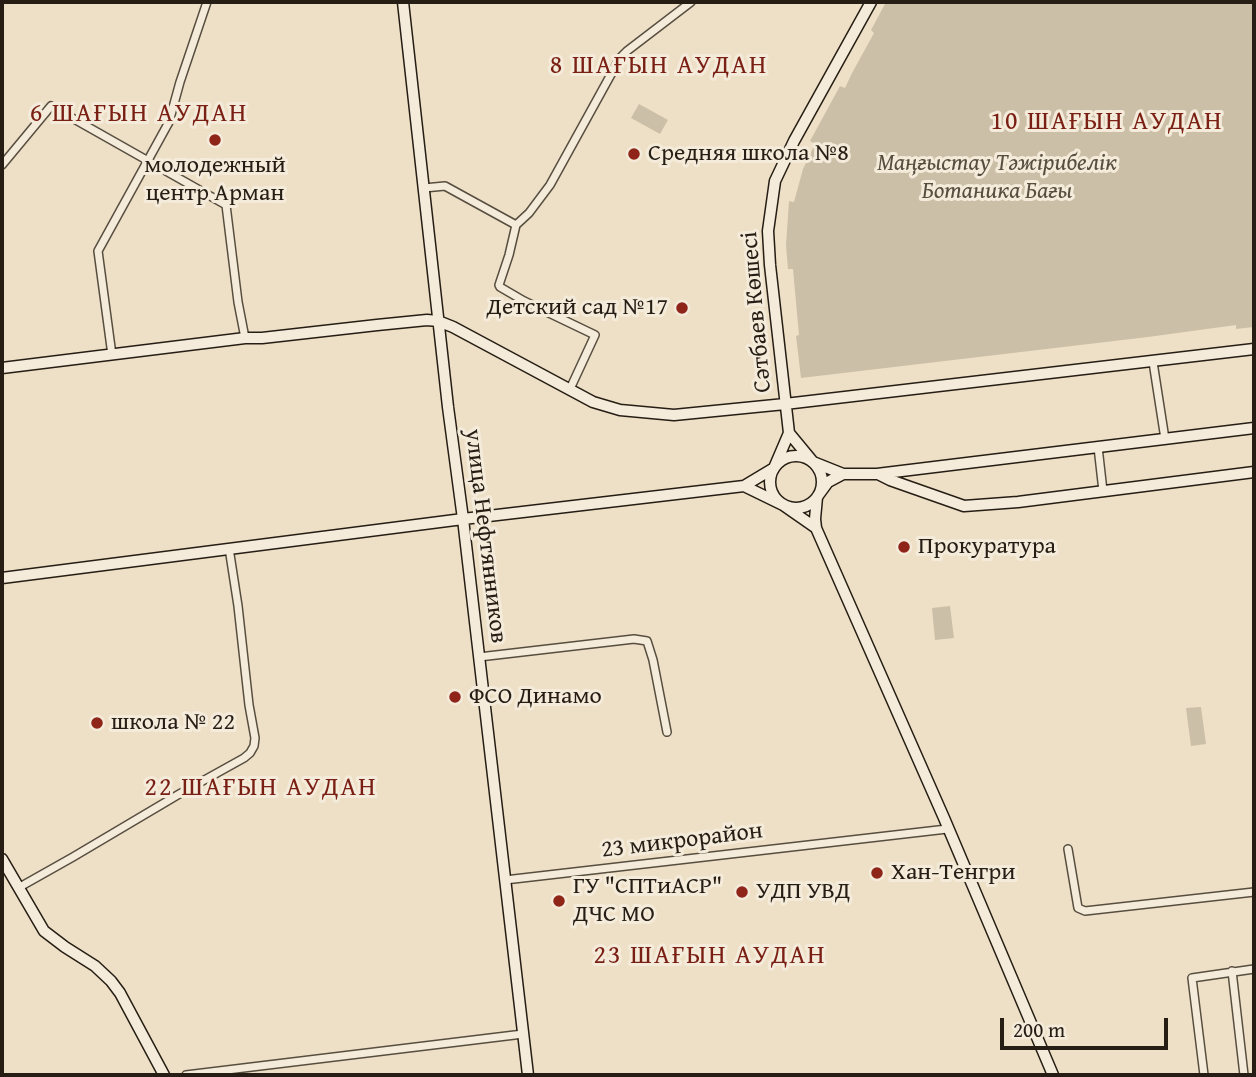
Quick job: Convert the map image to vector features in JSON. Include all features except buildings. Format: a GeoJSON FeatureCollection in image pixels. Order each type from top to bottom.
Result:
{"type":"FeatureCollection","features":[{"type":"Feature","properties":{"kind":"main road","name":"улица Нефтянников"},"geometry":{"type":"LineString","coordinates":[[403,2],[438,321],[528,1075]]}},
{"type":"Feature","properties":{"kind":"main road","name":"Сәтбаев Көшесі"},"geometry":{"type":"LineString","coordinates":[[789,433],[768,231],[775,181],[794,141],[871,2]]}},
{"type":"Feature","properties":{"kind":"main road"},"geometry":{"type":"LineString","coordinates":[[2,368],[245,338],[438,321],[593,402],[620,410],[674,415],[1254,349]]}},
{"type":"Feature","properties":{"kind":"main road"},"geometry":{"type":"LineString","coordinates":[[2,578],[744,486],[788,457],[805,458],[844,474],[877,474],[1254,428]]}},
{"type":"Feature","properties":{"kind":"main road"},"geometry":{"type":"LineString","coordinates":[[816,528],[776,500],[772,492],[771,475],[789,433],[821,475],[816,528],[944,818],[1053,1075]]}},
{"type":"Feature","properties":{"kind":"main road"},"geometry":{"type":"LineString","coordinates":[[877,474],[964,506],[1018,502],[1254,472]]}},
{"type":"Feature","properties":{"kind":"main road"},"geometry":{"type":"LineString","coordinates":[[744,486],[790,508],[805,507],[817,498],[828,482],[844,474]]}},
{"type":"Feature","properties":{"kind":"main road"},"geometry":{"type":"LineString","coordinates":[[2,859],[44,931],[95,966],[120,993],[163,1075]]}},
{"type":"Feature","properties":{"kind":"street"},"geometry":{"type":"LineString","coordinates":[[112,355],[98,251],[169,122],[207,2]]}},
{"type":"Feature","properties":{"kind":"street"},"geometry":{"type":"LineString","coordinates":[[569,389],[596,335],[500,288],[516,225],[529,213],[550,185],[620,58],[691,2]]}},
{"type":"Feature","properties":{"kind":"street"},"geometry":{"type":"LineString","coordinates":[[2,164],[51,106],[226,205],[245,338]]}},
{"type":"Feature","properties":{"kind":"street"},"geometry":{"type":"LineString","coordinates":[[424,188],[439,186],[452,189],[516,225]]}},
{"type":"Feature","properties":{"kind":"street"},"geometry":{"type":"LineString","coordinates":[[1153,362],[1164,439]]}},
{"type":"Feature","properties":{"kind":"street"},"geometry":{"type":"LineString","coordinates":[[1098,447],[1103,491]]}},
{"type":"Feature","properties":{"kind":"street"},"geometry":{"type":"LineString","coordinates":[[18,888],[250,753],[255,738],[229,548]]}},
{"type":"Feature","properties":{"kind":"street"},"geometry":{"type":"LineString","coordinates":[[479,657],[634,639],[647,640],[667,732]]}},
{"type":"Feature","properties":{"kind":"street","name":"23 микрорайон"},"geometry":{"type":"LineString","coordinates":[[505,880],[947,828]]}},
{"type":"Feature","properties":{"kind":"street"},"geometry":{"type":"LineString","coordinates":[[1068,849],[1078,908],[1085,911],[1254,892]]}},
{"type":"Feature","properties":{"kind":"street"},"geometry":{"type":"LineString","coordinates":[[1204,1075],[1192,978],[1254,969]]}},
{"type":"Feature","properties":{"kind":"street"},"geometry":{"type":"LineString","coordinates":[[1232,971],[1244,1075]]}},
{"type":"Feature","properties":{"kind":"street"},"geometry":{"type":"LineString","coordinates":[[186,1075],[523,1034]]}},
{"type":"Feature","properties":{"kind":"green space","name":"Маңғыстау Тәжірибелік Ботаника Бағы"},"geometry":{"type":"Polygon","coordinates":[[[886,2],[1254,2],[1254,327],[1236,329],[1236,325],[801,378],[793,269],[788,269],[786,245],[789,201],[794,202],[803,169],[815,144],[810,141],[840,86],[845,88],[874,33],[871,30],[886,2]]]}},
{"type":"Feature","properties":{"kind":"green space"},"geometry":{"type":"Polygon","coordinates":[[[639,104],[668,120],[660,134],[631,118],[639,104]]]}},
{"type":"Feature","properties":{"kind":"green space"},"geometry":{"type":"Polygon","coordinates":[[[950,606],[954,638],[935,640],[932,608],[950,606]]]}},
{"type":"Feature","properties":{"kind":"green space"},"geometry":{"type":"Polygon","coordinates":[[[1201,707],[1206,744],[1191,746],[1186,708],[1201,707]]]}},
{"type":"Feature","properties":{"kind":"place","name":"молодежный центр Арман"},"geometry":{"type":"Point","coordinates":[215,140]}},
{"type":"Feature","properties":{"kind":"place","name":"Средняя школа №8"},"geometry":{"type":"Point","coordinates":[634,154]}},
{"type":"Feature","properties":{"kind":"place","name":"Детский сад №17"},"geometry":{"type":"Point","coordinates":[682,308]}},
{"type":"Feature","properties":{"kind":"place","name":"Прокуратура"},"geometry":{"type":"Point","coordinates":[904,547]}},
{"type":"Feature","properties":{"kind":"place","name":"ФСО Динамо"},"geometry":{"type":"Point","coordinates":[455,697]}},
{"type":"Feature","properties":{"kind":"place","name":"школа № 22"},"geometry":{"type":"Point","coordinates":[97,723]}},
{"type":"Feature","properties":{"kind":"place","name":"Хан-Тенгри"},"geometry":{"type":"Point","coordinates":[877,873]}},
{"type":"Feature","properties":{"kind":"place","name":"УДП УВД"},"geometry":{"type":"Point","coordinates":[742,892]}},
{"type":"Feature","properties":{"kind":"place","name":"ГУ \"СПТиАСР\" ДЧС МО"},"geometry":{"type":"Point","coordinates":[559,901]}},
{"type":"Feature","properties":{"kind":"district","name":"8 ШАҒЫН АУДАН"},"geometry":{"type":"Point","coordinates":[659,66]}},
{"type":"Feature","properties":{"kind":"district","name":"6 ШАҒЫН АУДАН"},"geometry":{"type":"Point","coordinates":[139,114]}},
{"type":"Feature","properties":{"kind":"district","name":"10 ШАҒЫН АУДАН"},"geometry":{"type":"Point","coordinates":[1107,122]}},
{"type":"Feature","properties":{"kind":"district","name":"22 ШАҒЫН АУДАН"},"geometry":{"type":"Point","coordinates":[261,788]}},
{"type":"Feature","properties":{"kind":"district","name":"23 ШАҒЫН АУДАН"},"geometry":{"type":"Point","coordinates":[710,956]}}]}
